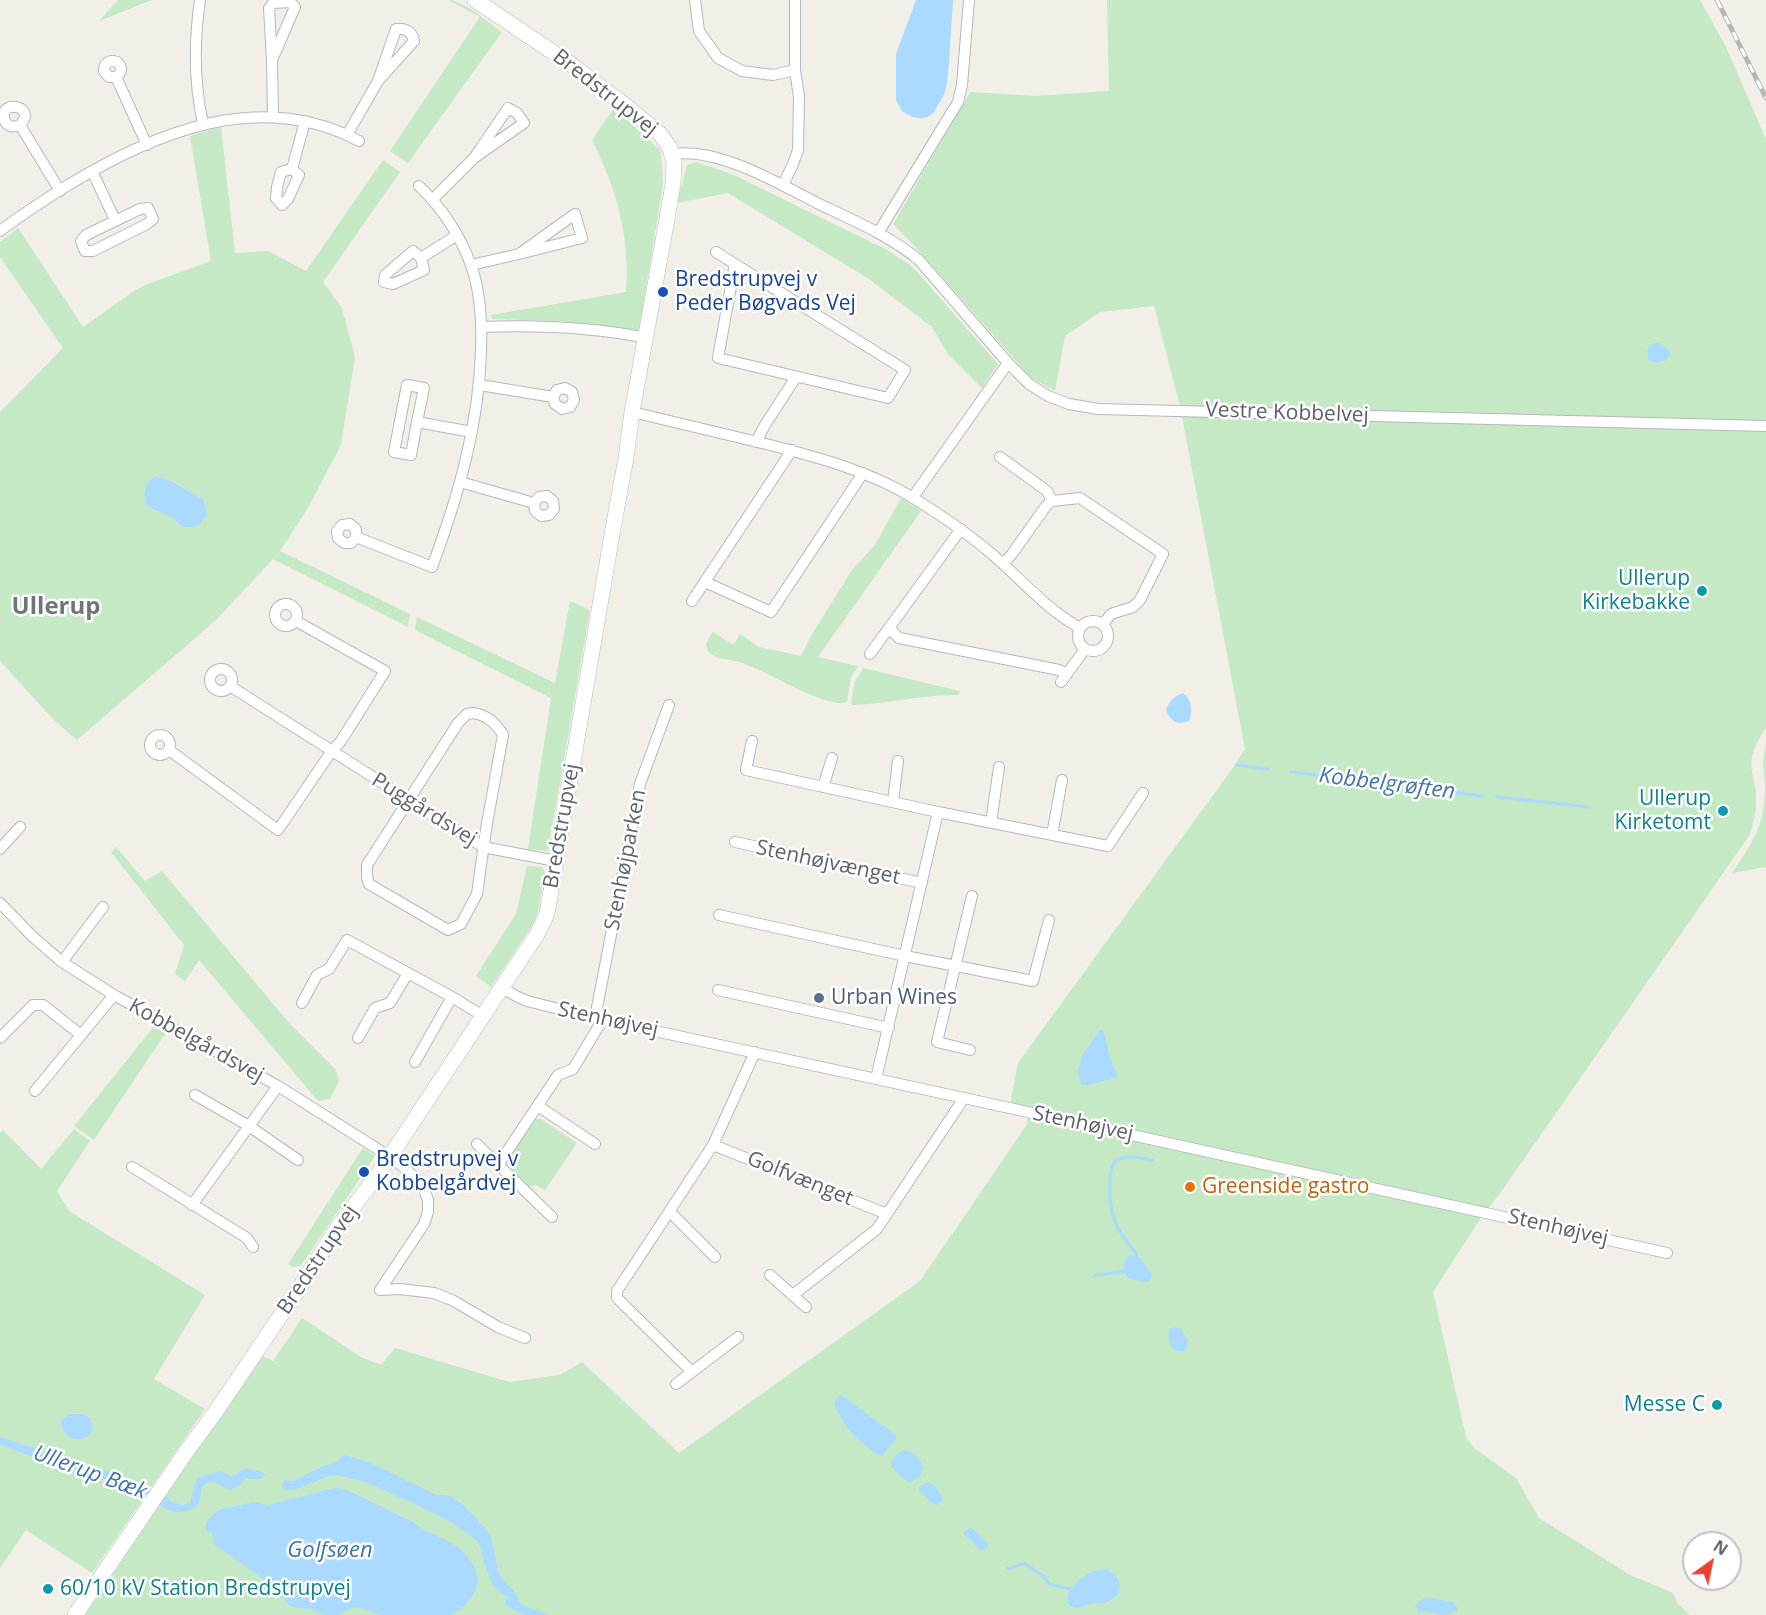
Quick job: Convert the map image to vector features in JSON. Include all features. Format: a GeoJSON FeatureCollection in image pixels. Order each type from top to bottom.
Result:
{"type":"FeatureCollection","features":[{"type":"Feature","properties":{"kind":"street"},"geometry":{"type":"LineString","coordinates":[[200,0],[196,62],[203,124]]}},
{"type":"Feature","properties":{"kind":"street","name":"Bredstrupvej"},"geometry":{"type":"LineString","coordinates":[[75,1615],[298,1290],[338,1227],[390,1156],[542,926],[548,908],[673,184],[674,163],[673,154],[660,134],[626,106],[569,63],[474,0]]}},
{"type":"Feature","properties":{"kind":"street"},"geometry":{"type":"LineString","coordinates":[[695,0],[699,30],[718,58],[742,71],[773,75],[795,70]]}},
{"type":"Feature","properties":{"kind":"street"},"geometry":{"type":"LineString","coordinates":[[783,185],[798,150],[799,97],[795,70],[795,0]]}},
{"type":"Feature","properties":{"kind":"street"},"geometry":{"type":"LineString","coordinates":[[878,233],[958,102],[962,85],[969,0]]}},
{"type":"Feature","properties":{"kind":"street"},"geometry":{"type":"LineString","coordinates":[[273,60],[295,7],[290,2],[273,3],[269,8],[273,60],[273,117]]}},
{"type":"Feature","properties":{"kind":"street"},"geometry":{"type":"LineString","coordinates":[[347,135],[378,81],[396,29],[403,28],[413,35],[414,41],[378,81]]}},
{"type":"Feature","properties":{"kind":"street"},"geometry":{"type":"LineString","coordinates":[[116,77],[147,145]]}},
{"type":"Feature","properties":{"kind":"street"},"geometry":{"type":"LineString","coordinates":[[433,199],[474,158],[524,123],[517,113],[508,108],[474,158]]}},
{"type":"Feature","properties":{"kind":"street"},"geometry":{"type":"LineString","coordinates":[[0,231],[92,171],[121,156],[203,124],[235,118],[273,117],[306,121],[358,141]]}},
{"type":"Feature","properties":{"kind":"street"},"geometry":{"type":"LineString","coordinates":[[292,169],[306,121]]}},
{"type":"Feature","properties":{"kind":"street"},"geometry":{"type":"LineString","coordinates":[[20,125],[60,191]]}},
{"type":"Feature","properties":{"kind":"street","name":"Vestre Kobbelvej"},"geometry":{"type":"LineString","coordinates":[[673,154],[690,153],[706,156],[762,175],[907,250],[919,260],[1029,384],[1048,396],[1069,404],[1098,409],[1766,426]]}},
{"type":"Feature","properties":{"kind":"street"},"geometry":{"type":"LineString","coordinates":[[92,171],[115,220]]}},
{"type":"Feature","properties":{"kind":"street"},"geometry":{"type":"LineString","coordinates":[[356,537],[432,567],[460,482],[472,432],[480,385],[482,327],[478,294],[471,265],[458,235],[433,199],[420,186]]}},
{"type":"Feature","properties":{"kind":"street"},"geometry":{"type":"LineString","coordinates":[[148,208],[153,219],[93,251],[85,251],[81,241],[86,235],[115,220],[148,208]]}},
{"type":"Feature","properties":{"kind":"street"},"geometry":{"type":"LineString","coordinates":[[471,265],[519,254],[582,238],[575,214],[519,254]]}},
{"type":"Feature","properties":{"kind":"street"},"geometry":{"type":"LineString","coordinates":[[421,258],[458,235]]}},
{"type":"Feature","properties":{"kind":"street"},"geometry":{"type":"LineString","coordinates":[[716,252],[905,370],[888,398],[718,358],[735,264]]}},
{"type":"Feature","properties":{"kind":"street"},"geometry":{"type":"LineString","coordinates":[[482,327],[565,328],[646,338]]}},
{"type":"Feature","properties":{"kind":"street"},"geometry":{"type":"LineString","coordinates":[[913,497],[1008,363]]}},
{"type":"Feature","properties":{"kind":"street"},"geometry":{"type":"LineString","coordinates":[[756,442],[796,377]]}},
{"type":"Feature","properties":{"kind":"street"},"geometry":{"type":"LineString","coordinates":[[407,385],[424,388],[417,422],[411,455],[394,452],[407,385]]}},
{"type":"Feature","properties":{"kind":"street"},"geometry":{"type":"LineString","coordinates":[[480,385],[553,396]]}},
{"type":"Feature","properties":{"kind":"street"},"geometry":{"type":"LineString","coordinates":[[632,412],[835,462],[913,497],[961,530],[1003,564],[1051,610],[1080,628]]}},
{"type":"Feature","properties":{"kind":"street"},"geometry":{"type":"LineString","coordinates":[[417,422],[472,432]]}},
{"type":"Feature","properties":{"kind":"street"},"geometry":{"type":"LineString","coordinates":[[692,601],[792,450]]}},
{"type":"Feature","properties":{"kind":"street"},"geometry":{"type":"LineString","coordinates":[[1000,457],[1047,490],[1052,501]]}},
{"type":"Feature","properties":{"kind":"street"},"geometry":{"type":"LineString","coordinates":[[705,582],[771,612],[863,474]]}},
{"type":"Feature","properties":{"kind":"street"},"geometry":{"type":"LineString","coordinates":[[460,482],[534,503]]}},
{"type":"Feature","properties":{"kind":"street"},"geometry":{"type":"LineString","coordinates":[[1003,564],[1046,506],[1052,501],[1080,498],[1162,554],[1140,600],[1133,607],[1111,614],[1103,624]]}},
{"type":"Feature","properties":{"kind":"street"},"geometry":{"type":"LineString","coordinates":[[870,654],[961,530]]}},
{"type":"Feature","properties":{"kind":"street"},"geometry":{"type":"LineString","coordinates":[[169,750],[278,830],[331,752],[341,741],[385,671],[296,621]]}},
{"type":"Feature","properties":{"kind":"street"},"geometry":{"type":"LineString","coordinates":[[1093,621],[1103,624],[1109,634],[1106,645],[1098,651],[1084,649],[1078,639],[1080,628],[1093,621]]}},
{"type":"Feature","properties":{"kind":"street"},"geometry":{"type":"LineString","coordinates":[[889,628],[899,638],[1059,669],[1064,678],[1084,649]]}},
{"type":"Feature","properties":{"kind":"street","name":"Puggårdsvej"},"geometry":{"type":"LineString","coordinates":[[230,686],[483,847],[556,861]]}},
{"type":"Feature","properties":{"kind":"street","name":"Stenhøjparken"},"geometry":{"type":"LineString","coordinates":[[599,1019],[640,784],[669,705]]}},
{"type":"Feature","properties":{"kind":"street"},"geometry":{"type":"LineString","coordinates":[[473,713],[486,716],[498,725],[503,735],[483,847],[477,894],[473,904],[461,924],[448,930],[369,884],[367,865],[458,723],[467,714],[473,713]]}},
{"type":"Feature","properties":{"kind":"street"},"geometry":{"type":"LineString","coordinates":[[752,741],[746,770],[1108,846],[1143,793]]}},
{"type":"Feature","properties":{"kind":"street"},"geometry":{"type":"LineString","coordinates":[[824,787],[832,758]]}},
{"type":"Feature","properties":{"kind":"street"},"geometry":{"type":"LineString","coordinates":[[894,802],[898,760]]}},
{"type":"Feature","properties":{"kind":"street"},"geometry":{"type":"LineString","coordinates":[[991,822],[999,767]]}},
{"type":"Feature","properties":{"kind":"street"},"geometry":{"type":"LineString","coordinates":[[1052,835],[1062,780]]}},
{"type":"Feature","properties":{"kind":"street","name":"Stenhøjvænget"},"geometry":{"type":"LineString","coordinates":[[876,1079],[938,812]]}},
{"type":"Feature","properties":{"kind":"street"},"geometry":{"type":"LineString","coordinates":[[0,849],[20,827]]}},
{"type":"Feature","properties":{"kind":"street","name":"Stenhøjvænget"},"geometry":{"type":"LineString","coordinates":[[735,842],[922,883]]}},
{"type":"Feature","properties":{"kind":"street"},"geometry":{"type":"LineString","coordinates":[[970,1050],[937,1042],[972,896]]}},
{"type":"Feature","properties":{"kind":"street","name":"Kobbelgårdsvej"},"geometry":{"type":"LineString","coordinates":[[0,903],[32,936],[62,962],[114,995],[278,1086],[390,1156],[423,1185],[428,1200],[428,1212],[424,1224],[381,1290],[400,1289],[434,1293],[452,1300],[498,1327],[525,1338]]}},
{"type":"Feature","properties":{"kind":"street"},"geometry":{"type":"LineString","coordinates":[[62,962],[103,907]]}},
{"type":"Feature","properties":{"kind":"street"},"geometry":{"type":"LineString","coordinates":[[719,915],[905,956],[1033,981],[1049,920]]}},
{"type":"Feature","properties":{"kind":"street"},"geometry":{"type":"LineString","coordinates":[[302,1003],[317,975],[329,969],[347,940],[483,1016]]}},
{"type":"Feature","properties":{"kind":"street"},"geometry":{"type":"LineString","coordinates":[[358,1038],[375,1008],[390,1003],[408,973]]}},
{"type":"Feature","properties":{"kind":"street","name":"Stenhøjvej"},"geometry":{"type":"LineString","coordinates":[[502,988],[527,1001],[599,1019],[1667,1252]]}},
{"type":"Feature","properties":{"kind":"street"},"geometry":{"type":"LineString","coordinates":[[718,990],[889,1028]]}},
{"type":"Feature","properties":{"kind":"street","name":"Kobbelgårdsvej"},"geometry":{"type":"LineString","coordinates":[[35,1091],[114,995]]}},
{"type":"Feature","properties":{"kind":"street"},"geometry":{"type":"LineString","coordinates":[[415,1062],[452,998]]}},
{"type":"Feature","properties":{"kind":"street"},"geometry":{"type":"LineString","coordinates":[[0,1038],[33,1005],[43,1005],[81,1035]]}},
{"type":"Feature","properties":{"kind":"street"},"geometry":{"type":"LineString","coordinates":[[498,1165],[558,1075],[573,1069],[599,1019]]}},
{"type":"Feature","properties":{"kind":"street"},"geometry":{"type":"LineString","coordinates":[[691,1371],[617,1298],[617,1291],[712,1144],[755,1052]]}},
{"type":"Feature","properties":{"kind":"street","name":"Kobbelgårdsvej"},"geometry":{"type":"LineString","coordinates":[[192,1205],[278,1086]]}},
{"type":"Feature","properties":{"kind":"street"},"geometry":{"type":"LineString","coordinates":[[195,1095],[249,1126],[298,1160]]}},
{"type":"Feature","properties":{"kind":"street"},"geometry":{"type":"LineString","coordinates":[[793,1295],[877,1229],[964,1098]]}},
{"type":"Feature","properties":{"kind":"street"},"geometry":{"type":"LineString","coordinates":[[538,1106],[595,1144]]}},
{"type":"Feature","properties":{"kind":"street"},"geometry":{"type":"LineString","coordinates":[[477,1144],[552,1217]]}},
{"type":"Feature","properties":{"kind":"street","name":"Golfvænget"},"geometry":{"type":"LineString","coordinates":[[712,1144],[887,1214]]}},
{"type":"Feature","properties":{"kind":"street"},"geometry":{"type":"LineString","coordinates":[[132,1167],[247,1238],[253,1248]]}},
{"type":"Feature","properties":{"kind":"street"},"geometry":{"type":"LineString","coordinates":[[670,1212],[715,1257]]}},
{"type":"Feature","properties":{"kind":"street"},"geometry":{"type":"LineString","coordinates":[[770,1275],[806,1307]]}},
{"type":"Feature","properties":{"kind":"street"},"geometry":{"type":"LineString","coordinates":[[676,1384],[738,1336]]}},
{"type":"Feature","properties":{"kind":"green space"},"geometry":{"type":"Polygon","coordinates":[[[118,0],[152,0],[99,21],[118,0]]]}},
{"type":"Feature","properties":{"kind":"green space"},"geometry":{"type":"Polygon","coordinates":[[[448,0],[468,8],[502,32],[408,163],[390,151],[480,17],[448,0]]]}},
{"type":"Feature","properties":{"kind":"green space"},"geometry":{"type":"Polygon","coordinates":[[[1107,0],[1700,0],[1726,47],[1766,139],[1766,728],[1757,743],[1751,766],[1756,789],[1756,810],[1752,826],[1749,836],[1480,1219],[1433,1292],[1466,1437],[1474,1448],[1516,1478],[1539,1518],[1630,1575],[1673,1593],[1678,1604],[1690,1615],[85,1615],[261,1355],[273,1361],[302,1318],[361,1357],[381,1365],[395,1348],[509,1382],[560,1375],[582,1362],[679,1453],[920,1281],[1026,1126],[1030,1110],[1010,1104],[1018,1063],[1245,749],[1180,406],[1154,306],[1100,312],[1065,336],[1055,391],[1031,378],[893,224],[970,92],[1035,96],[1109,91],[1107,0]]]}},
{"type":"Feature","properties":{"kind":"green space"},"geometry":{"type":"Polygon","coordinates":[[[614,108],[660,150],[662,164],[663,185],[639,330],[561,321],[493,319],[491,315],[626,292],[626,251],[620,214],[615,195],[592,140],[614,108]]]}},
{"type":"Feature","properties":{"kind":"green space"},"geometry":{"type":"Polygon","coordinates":[[[221,127],[235,253],[268,251],[306,271],[383,160],[400,172],[323,282],[342,308],[355,357],[341,445],[309,506],[280,551],[410,614],[408,627],[273,559],[216,620],[77,740],[53,719],[0,661],[0,412],[63,348],[0,257],[0,242],[18,228],[83,327],[145,285],[211,261],[190,136],[221,127]],[[169,480],[171,517],[182,527],[205,503],[204,500],[169,480]]]}},
{"type":"Feature","properties":{"kind":"green space"},"geometry":{"type":"Polygon","coordinates":[[[696,162],[734,175],[887,250],[910,265],[998,364],[982,388],[948,354],[932,327],[869,279],[728,193],[677,203],[687,165],[696,162]]]}},
{"type":"Feature","properties":{"kind":"green space"},"geometry":{"type":"Polygon","coordinates":[[[901,498],[921,511],[818,657],[858,666],[851,677],[847,702],[839,703],[816,697],[757,669],[736,661],[719,658],[709,652],[708,639],[713,632],[732,644],[740,634],[759,647],[801,656],[852,570],[875,545],[901,498]]]}},
{"type":"Feature","properties":{"kind":"green space"},"geometry":{"type":"Polygon","coordinates":[[[570,601],[590,610],[548,851],[528,849],[551,698],[415,630],[417,617],[555,683],[570,601]]]}},
{"type":"Feature","properties":{"kind":"green space"},"geometry":{"type":"Polygon","coordinates":[[[863,668],[960,691],[959,695],[853,705],[851,702],[855,681],[863,668]]]}},
{"type":"Feature","properties":{"kind":"green space"},"geometry":{"type":"Polygon","coordinates":[[[1766,747],[1766,867],[1732,873],[1751,843],[1763,813],[1765,788],[1763,763],[1766,747]]]}},
{"type":"Feature","properties":{"kind":"green space"},"geometry":{"type":"Polygon","coordinates":[[[116,847],[145,881],[162,871],[289,1023],[336,1070],[339,1081],[330,1099],[318,1101],[199,960],[185,981],[175,974],[184,945],[111,852],[116,847]]]}},
{"type":"Feature","properties":{"kind":"green space"},"geometry":{"type":"Polygon","coordinates":[[[527,866],[542,867],[545,872],[538,912],[533,924],[491,987],[476,976],[516,914],[527,866]]]}},
{"type":"Feature","properties":{"kind":"green space"},"geometry":{"type":"Polygon","coordinates":[[[155,1025],[167,1031],[94,1140],[74,1126],[155,1025]]]}},
{"type":"Feature","properties":{"kind":"green space"},"geometry":{"type":"Polygon","coordinates":[[[535,1119],[541,1119],[577,1143],[545,1190],[536,1185],[529,1187],[511,1169],[507,1161],[535,1119]]]}},
{"type":"Feature","properties":{"kind":"green space"},"geometry":{"type":"Polygon","coordinates":[[[74,1129],[90,1141],[57,1191],[69,1211],[205,1295],[154,1379],[205,1409],[92,1573],[26,1530],[0,1568],[0,1133],[3,1130],[41,1169],[74,1129]],[[69,1414],[63,1431],[93,1431],[83,1414],[69,1414]]]}},
{"type":"Feature","properties":{"kind":"green space"},"geometry":{"type":"Polygon","coordinates":[[[363,1148],[375,1156],[300,1267],[288,1264],[363,1148]]]}},
{"type":"Feature","properties":{"kind":"water"},"geometry":{"type":"Polygon","coordinates":[[[916,0],[953,0],[945,93],[934,112],[922,118],[912,117],[902,111],[896,100],[896,54],[916,0]]]}},
{"type":"Feature","properties":{"kind":"water"},"geometry":{"type":"Polygon","coordinates":[[[1654,343],[1659,343],[1669,350],[1667,360],[1653,363],[1648,359],[1648,350],[1654,343]]]}},
{"type":"Feature","properties":{"kind":"water"},"geometry":{"type":"Polygon","coordinates":[[[155,477],[169,480],[204,500],[207,514],[200,524],[195,527],[182,527],[171,517],[147,506],[145,489],[148,482],[155,477]]]}},
{"type":"Feature","properties":{"kind":"water"},"geometry":{"type":"Polygon","coordinates":[[[1183,693],[1190,702],[1191,713],[1189,721],[1178,723],[1166,711],[1172,700],[1183,693]]]}},
{"type":"Feature","properties":{"kind":"water"},"geometry":{"type":"Polygon","coordinates":[[[1100,1030],[1105,1035],[1110,1059],[1118,1077],[1082,1085],[1078,1069],[1082,1056],[1100,1030]]]}},
{"type":"Feature","properties":{"kind":"water"},"geometry":{"type":"Polygon","coordinates":[[[1132,1255],[1140,1258],[1152,1274],[1150,1281],[1129,1279],[1124,1265],[1125,1260],[1132,1255]]]}},
{"type":"Feature","properties":{"kind":"water"},"geometry":{"type":"Polygon","coordinates":[[[1170,1328],[1181,1329],[1188,1340],[1184,1351],[1175,1350],[1170,1345],[1170,1328]]]}},
{"type":"Feature","properties":{"kind":"water"},"geometry":{"type":"Polygon","coordinates":[[[841,1395],[896,1435],[896,1439],[882,1456],[864,1445],[846,1426],[834,1404],[841,1395]]]}},
{"type":"Feature","properties":{"kind":"water"},"geometry":{"type":"Polygon","coordinates":[[[69,1414],[83,1414],[90,1418],[93,1431],[83,1439],[68,1436],[64,1432],[62,1420],[69,1414]]]}},
{"type":"Feature","properties":{"kind":"water","name":"Ullerup Bæk"},"geometry":{"type":"Polygon","coordinates":[[[0,1437],[104,1470],[164,1495],[174,1503],[184,1505],[190,1503],[197,1478],[221,1471],[232,1477],[247,1468],[263,1472],[265,1475],[262,1479],[246,1479],[232,1489],[210,1482],[203,1487],[197,1506],[187,1511],[173,1512],[133,1488],[6,1447],[0,1444],[0,1437]]]}},
{"type":"Feature","properties":{"kind":"water"},"geometry":{"type":"Polygon","coordinates":[[[901,1451],[909,1451],[919,1459],[923,1467],[920,1475],[910,1483],[891,1466],[891,1461],[901,1451]]]}},
{"type":"Feature","properties":{"kind":"water"},"geometry":{"type":"Polygon","coordinates":[[[346,1455],[373,1464],[436,1495],[450,1496],[462,1504],[491,1536],[499,1575],[514,1591],[519,1601],[524,1606],[550,1615],[525,1615],[504,1605],[507,1598],[513,1600],[502,1594],[492,1584],[481,1548],[476,1540],[451,1522],[409,1501],[371,1484],[338,1475],[329,1476],[294,1490],[286,1490],[282,1486],[284,1480],[294,1481],[321,1467],[337,1462],[346,1455]]]}},
{"type":"Feature","properties":{"kind":"water"},"geometry":{"type":"Polygon","coordinates":[[[927,1482],[935,1486],[943,1498],[938,1505],[932,1503],[919,1490],[920,1486],[927,1482]]]}},
{"type":"Feature","properties":{"kind":"water","name":"Golfsøen"},"geometry":{"type":"Polygon","coordinates":[[[338,1488],[347,1490],[413,1522],[464,1553],[476,1571],[478,1582],[474,1593],[464,1606],[451,1615],[382,1615],[361,1608],[352,1608],[340,1615],[325,1615],[309,1609],[291,1607],[272,1585],[214,1544],[212,1533],[205,1528],[212,1515],[225,1508],[255,1502],[268,1506],[338,1488]]]}},
{"type":"Feature","properties":{"kind":"water"},"geometry":{"type":"Polygon","coordinates":[[[970,1528],[989,1545],[984,1551],[980,1550],[964,1534],[970,1528]]]}},
{"type":"Feature","properties":{"kind":"water"},"geometry":{"type":"Polygon","coordinates":[[[1106,1569],[1115,1576],[1120,1584],[1115,1597],[1107,1602],[1092,1603],[1079,1608],[1068,1604],[1067,1595],[1074,1585],[1088,1574],[1106,1569]]]}},
{"type":"Feature","properties":{"kind":"water"},"geometry":{"type":"Polygon","coordinates":[[[1422,1599],[1454,1602],[1458,1610],[1446,1615],[1419,1613],[1415,1606],[1422,1599]]]}},
{"type":"Feature","properties":{"kind":"waterway","name":"Kobbelgrøften"},"geometry":{"type":"LineString","coordinates":[[1237,765],[1268,769]]}},
{"type":"Feature","properties":{"kind":"waterway","name":"Kobbelgrøften"},"geometry":{"type":"LineString","coordinates":[[1291,772],[1482,796]]}},
{"type":"Feature","properties":{"kind":"waterway","name":"Kobbelgrøften"},"geometry":{"type":"LineString","coordinates":[[1497,797],[1590,807]]}},
{"type":"Feature","properties":{"kind":"waterway"},"geometry":{"type":"LineString","coordinates":[[1136,1257],[1136,1253],[1114,1220],[1110,1202],[1111,1171],[1112,1165],[1119,1159],[1135,1157],[1152,1160]]}},
{"type":"Feature","properties":{"kind":"waterway"},"geometry":{"type":"LineString","coordinates":[[1095,1275],[1124,1272]]}},
{"type":"Feature","properties":{"kind":"waterway"},"geometry":{"type":"LineString","coordinates":[[1008,1568],[1025,1564],[1042,1575],[1049,1584],[1071,1589]]}},
{"type":"Feature","properties":{"kind":"railway"},"geometry":{"type":"LineString","coordinates":[[1717,0],[1766,98]]}},
{"type":"Feature","properties":{"kind":"place","name":"Bredstrupvej v Peder Bøgvads Vej"},"geometry":{"type":"Point","coordinates":[663,292]}},
{"type":"Feature","properties":{"kind":"place","name":"Ullerup Kirkebakke"},"geometry":{"type":"Point","coordinates":[1702,591]}},
{"type":"Feature","properties":{"kind":"place","name":"Ullerup Kirketomt"},"geometry":{"type":"Point","coordinates":[1723,811]}},
{"type":"Feature","properties":{"kind":"place","name":"Urban Wines"},"geometry":{"type":"Point","coordinates":[819,998]}},
{"type":"Feature","properties":{"kind":"place","name":"Bredstrupvej v Kobbelgårdvej"},"geometry":{"type":"Point","coordinates":[364,1172]}},
{"type":"Feature","properties":{"kind":"place","name":"Greenside gastro"},"geometry":{"type":"Point","coordinates":[1190,1187]}},
{"type":"Feature","properties":{"kind":"place","name":"Messe C"},"geometry":{"type":"Point","coordinates":[1717,1405]}},
{"type":"Feature","properties":{"kind":"place","name":"60/10 kV Station Bredstrupvej"},"geometry":{"type":"Point","coordinates":[48,1589]}},
{"type":"Feature","properties":{"kind":"district","name":"Ullerup"},"geometry":{"type":"Point","coordinates":[56,607]}}]}
